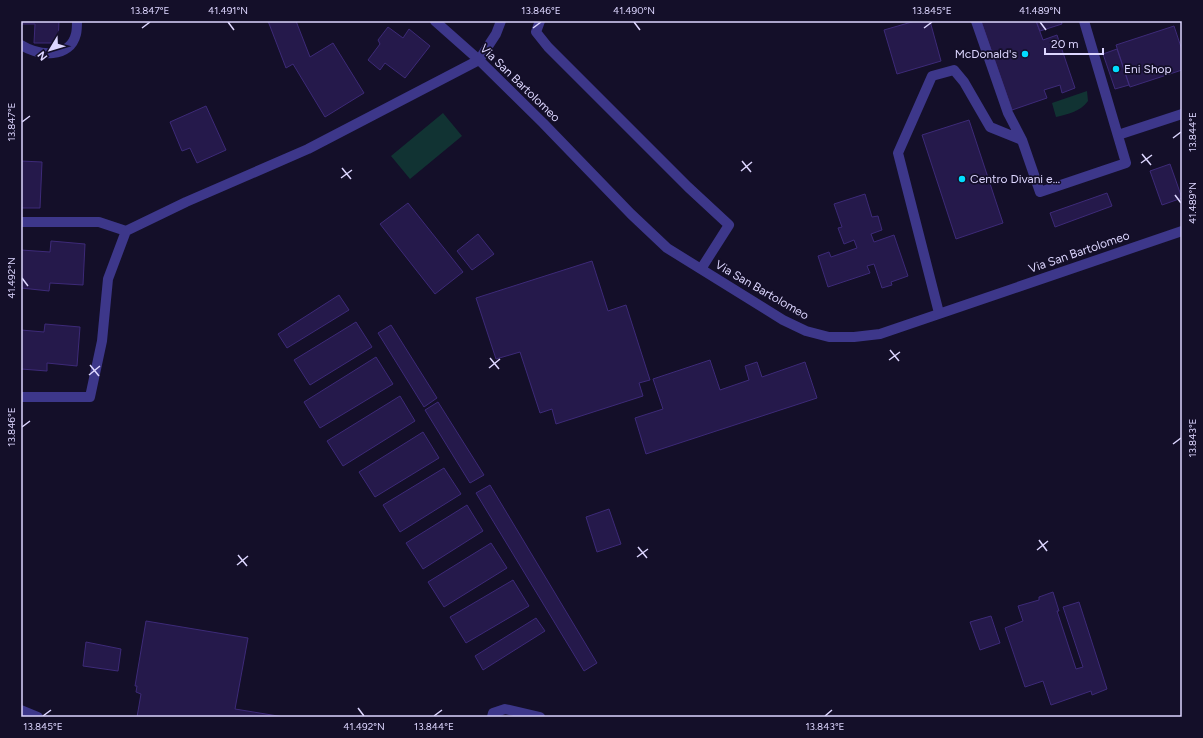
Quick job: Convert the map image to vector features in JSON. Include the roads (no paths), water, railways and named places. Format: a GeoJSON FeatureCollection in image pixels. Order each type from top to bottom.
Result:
{"type":"FeatureCollection","features":[{"type":"Feature","properties":{"kind":"street"},"geometry":{"type":"LineString","coordinates":[[21,45],[34,51],[50,54],[63,51],[74,40],[77,21]]}},
{"type":"Feature","properties":{"kind":"street","name":"Via San Bartolomeo"},"geometry":{"type":"LineString","coordinates":[[435,21],[479,60],[631,214],[667,248],[783,320],[806,331],[829,337],[854,337],[880,334],[1182,231]]}},
{"type":"Feature","properties":{"kind":"street"},"geometry":{"type":"LineString","coordinates":[[21,397],[90,397],[102,341],[108,279],[126,231],[186,202],[308,149],[479,60],[496,34],[501,21]]}},
{"type":"Feature","properties":{"kind":"street"},"geometry":{"type":"LineString","coordinates":[[540,21],[536,32],[548,47],[729,225],[701,269]]}},
{"type":"Feature","properties":{"kind":"street"},"geometry":{"type":"LineString","coordinates":[[976,21],[1008,113],[1022,140],[1040,192],[1126,163],[1084,21]]}},
{"type":"Feature","properties":{"kind":"street"},"geometry":{"type":"LineString","coordinates":[[939,313],[898,153],[932,76],[954,70],[964,82],[990,127],[1022,140]]}},
{"type":"Feature","properties":{"kind":"street"},"geometry":{"type":"LineString","coordinates":[[1118,135],[1182,114]]}},
{"type":"Feature","properties":{"kind":"street"},"geometry":{"type":"LineString","coordinates":[[21,222],[99,222],[126,231]]}},
{"type":"Feature","properties":{"kind":"street"},"geometry":{"type":"LineString","coordinates":[[492,717],[493,713],[505,709],[540,717]]}},
{"type":"Feature","properties":{"kind":"street"},"geometry":{"type":"LineString","coordinates":[[21,710],[38,717]]}},
{"type":"Feature","properties":{"kind":"place","name":"McDonald's"},"geometry":{"type":"Point","coordinates":[1025,54]}},
{"type":"Feature","properties":{"kind":"place","name":"Eni Shop"},"geometry":{"type":"Point","coordinates":[1116,69]}},
{"type":"Feature","properties":{"kind":"place","name":"Centro Divani e…"},"geometry":{"type":"Point","coordinates":[962,179]}}]}
